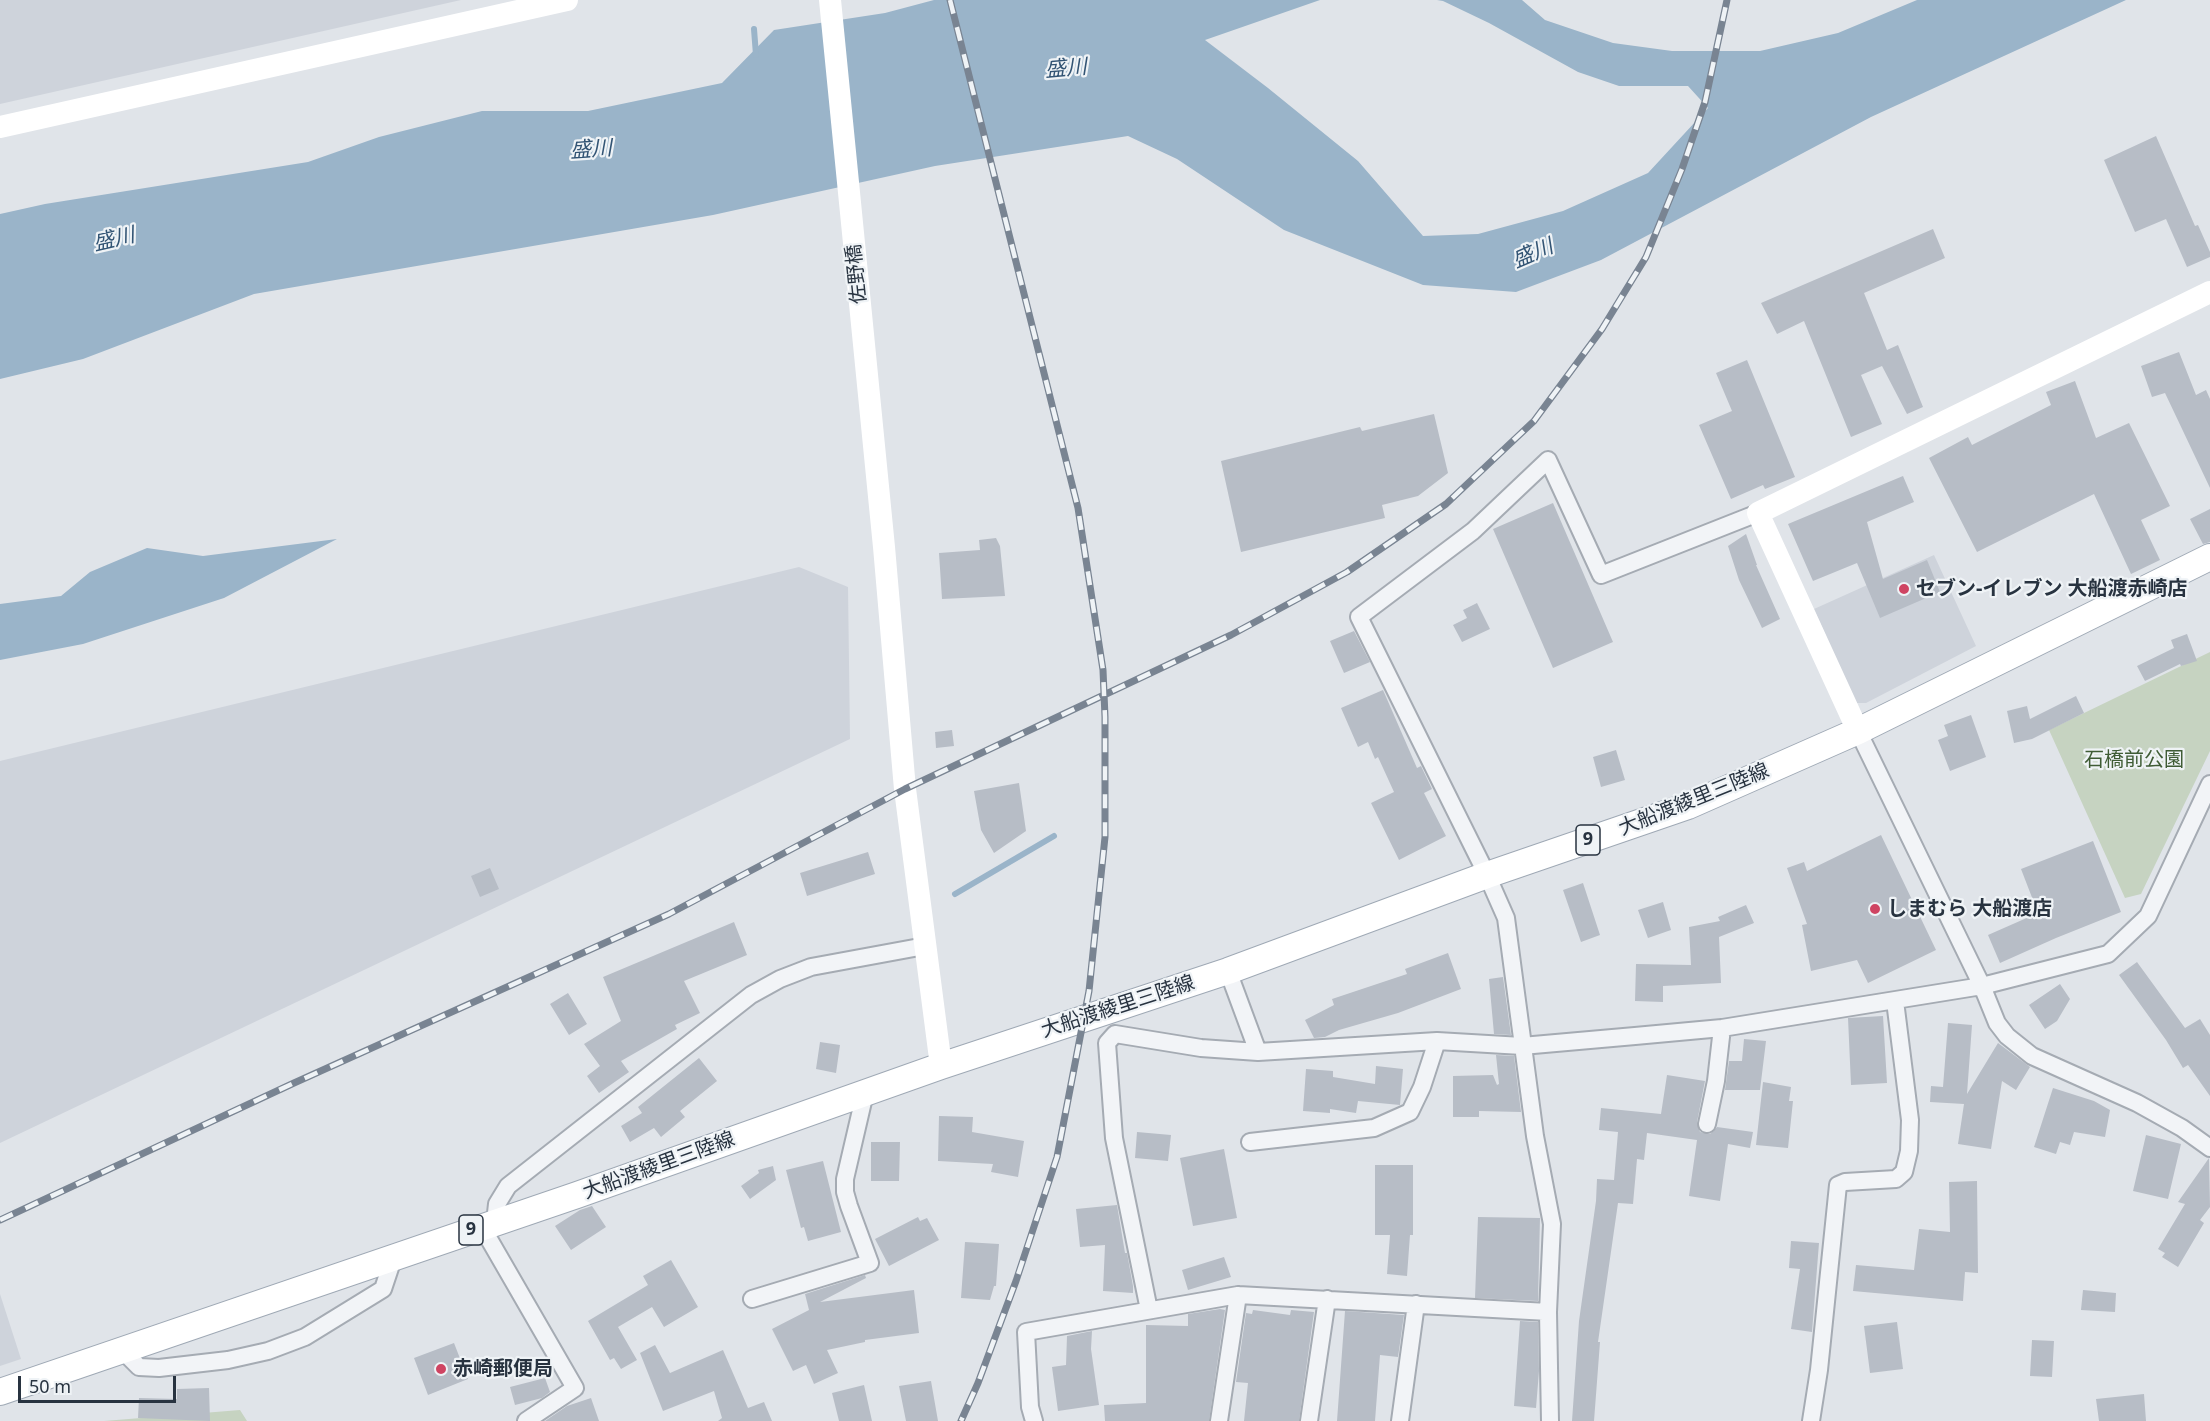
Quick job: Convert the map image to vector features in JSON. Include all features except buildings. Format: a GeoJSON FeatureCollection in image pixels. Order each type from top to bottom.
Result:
{"type":"FeatureCollection","features":[{"type":"Feature","properties":{"kind":"main road","name":"大船渡綾里三陸線"},"geometry":{"type":"LineString","coordinates":[[0,1392],[489,1225],[941,1066],[1228,971],[1487,875],[1688,806],[1858,731],[2210,557]]}},
{"type":"Feature","properties":{"kind":"street"},"geometry":{"type":"LineString","coordinates":[[0,127],[567,0]]}},
{"type":"Feature","properties":{"kind":"street","name":"佐野橋"},"geometry":{"type":"LineString","coordinates":[[830,0],[884,548],[905,789],[941,1066]]}},
{"type":"Feature","properties":{"kind":"street"},"geometry":{"type":"LineString","coordinates":[[1550,1421],[1548,1312],[1552,1224],[1535,1136],[1506,918],[1359,617],[1473,531],[1548,460],[1601,574],[1758,513],[2210,291]]}},
{"type":"Feature","properties":{"kind":"street"},"geometry":{"type":"LineString","coordinates":[[1758,513],[1858,731],[1982,986],[1997,1023],[2007,1036],[2032,1056],[2137,1103],[2182,1128],[2210,1148]]}},
{"type":"Feature","properties":{"kind":"street"},"geometry":{"type":"LineString","coordinates":[[1149,1310],[1114,1138],[1107,1043],[1115,1034],[1202,1048],[1258,1052],[1437,1041],[1522,1046],[1722,1028],[1982,986],[2108,954],[2148,916],[2210,784]]}},
{"type":"Feature","properties":{"kind":"street"},"geometry":{"type":"LineString","coordinates":[[526,1421],[575,1388],[489,1225],[497,1204],[508,1186],[751,995],[780,979],[811,967],[926,946]]}},
{"type":"Feature","properties":{"kind":"street"},"geometry":{"type":"LineString","coordinates":[[1228,971],[1258,1052]]}},
{"type":"Feature","properties":{"kind":"street"},"geometry":{"type":"LineString","coordinates":[[1811,1421],[1819,1370],[1838,1185],[1845,1182],[1896,1179],[1904,1172],[1909,1151],[1910,1120],[1895,1001]]}},
{"type":"Feature","properties":{"kind":"street"},"geometry":{"type":"LineString","coordinates":[[1707,1124],[1716,1081],[1722,1028]]}},
{"type":"Feature","properties":{"kind":"street"},"geometry":{"type":"LineString","coordinates":[[1250,1142],[1374,1128],[1410,1112],[1422,1087],[1437,1041]]}},
{"type":"Feature","properties":{"kind":"street"},"geometry":{"type":"LineString","coordinates":[[752,1299],[870,1263],[845,1192],[845,1179],[865,1093]]}},
{"type":"Feature","properties":{"kind":"street"},"geometry":{"type":"LineString","coordinates":[[122,1350],[138,1367],[159,1368],[228,1360],[268,1351],[305,1337],[383,1289],[394,1256]]}},
{"type":"Feature","properties":{"kind":"street"},"geometry":{"type":"LineString","coordinates":[[1034,1421],[1030,1407],[1026,1332],[1238,1295],[1548,1312]]}},
{"type":"Feature","properties":{"kind":"street"},"geometry":{"type":"LineString","coordinates":[[1219,1421],[1238,1295]]}},
{"type":"Feature","properties":{"kind":"street"},"geometry":{"type":"LineString","coordinates":[[1309,1421],[1328,1299]]}},
{"type":"Feature","properties":{"kind":"street"},"geometry":{"type":"LineString","coordinates":[[1400,1421],[1416,1304]]}},
{"type":"Feature","properties":{"kind":"shaded area"},"geometry":{"type":"Polygon","coordinates":[[[0,0],[461,0],[0,104],[0,0]]]}},
{"type":"Feature","properties":{"kind":"shaded area"},"geometry":{"type":"Polygon","coordinates":[[[1934,555],[1976,646],[1866,703],[1855,703],[1814,609],[1934,555]]]}},
{"type":"Feature","properties":{"kind":"shaded area"},"geometry":{"type":"Polygon","coordinates":[[[799,567],[848,587],[850,739],[0,1143],[0,761],[799,567]]]}},
{"type":"Feature","properties":{"kind":"shaded area"},"geometry":{"type":"Polygon","coordinates":[[[0,1294],[21,1359],[0,1366],[0,1294]]]}},
{"type":"Feature","properties":{"kind":"green space","name":"石橋前公園"},"geometry":{"type":"Polygon","coordinates":[[[2210,652],[2210,751],[2141,894],[2125,898],[2049,730],[2210,652]]]}},
{"type":"Feature","properties":{"kind":"green space"},"geometry":{"type":"Polygon","coordinates":[[[240,1410],[247,1421],[104,1421],[240,1410]]]}},
{"type":"Feature","properties":{"kind":"water","name":"盛川"},"geometry":{"type":"Polygon","coordinates":[[[934,0],[1320,0],[1205,40],[1358,161],[1423,236],[1478,234],[1563,211],[1648,173],[1708,108],[1688,86],[1619,86],[1578,72],[1489,23],[1437,0],[1522,0],[1545,20],[1613,43],[1672,51],[1760,51],[1838,33],[1917,0],[2126,0],[1871,117],[1601,260],[1516,292],[1423,285],[1284,230],[1177,159],[1128,136],[935,166],[713,215],[254,294],[83,359],[0,379],[0,214],[45,204],[308,162],[379,137],[482,111],[588,111],[722,83],[774,30],[885,13],[934,0]]]}},
{"type":"Feature","properties":{"kind":"water"},"geometry":{"type":"Polygon","coordinates":[[[337,539],[224,598],[83,644],[0,660],[0,604],[61,596],[90,572],[147,548],[203,556],[337,539]]]}},
{"type":"Feature","properties":{"kind":"waterway"},"geometry":{"type":"LineString","coordinates":[[754,29],[756,55]]}},
{"type":"Feature","properties":{"kind":"waterway"},"geometry":{"type":"LineString","coordinates":[[955,894],[1054,836]]}},
{"type":"Feature","properties":{"kind":"railway"},"geometry":{"type":"LineString","coordinates":[[950,0],[1078,508],[1103,670],[1105,717],[1105,837],[1089,991],[1057,1157],[1016,1281],[978,1383],[961,1421]]}},
{"type":"Feature","properties":{"kind":"railway"},"geometry":{"type":"LineString","coordinates":[[0,1220],[294,1083],[669,914],[905,789],[1231,635],[1347,572],[1446,504],[1534,421],[1602,329],[1646,257],[1682,169],[1705,102],[1727,0]]}},
{"type":"Feature","properties":{"kind":"place","name":"セブン-イレブン 大船渡赤崎店"},"geometry":{"type":"Point","coordinates":[1904,589]}},
{"type":"Feature","properties":{"kind":"place","name":"しまむら 大船渡店"},"geometry":{"type":"Point","coordinates":[1875,909]}},
{"type":"Feature","properties":{"kind":"place","name":"赤崎郵便局"},"geometry":{"type":"Point","coordinates":[441,1369]}}]}
